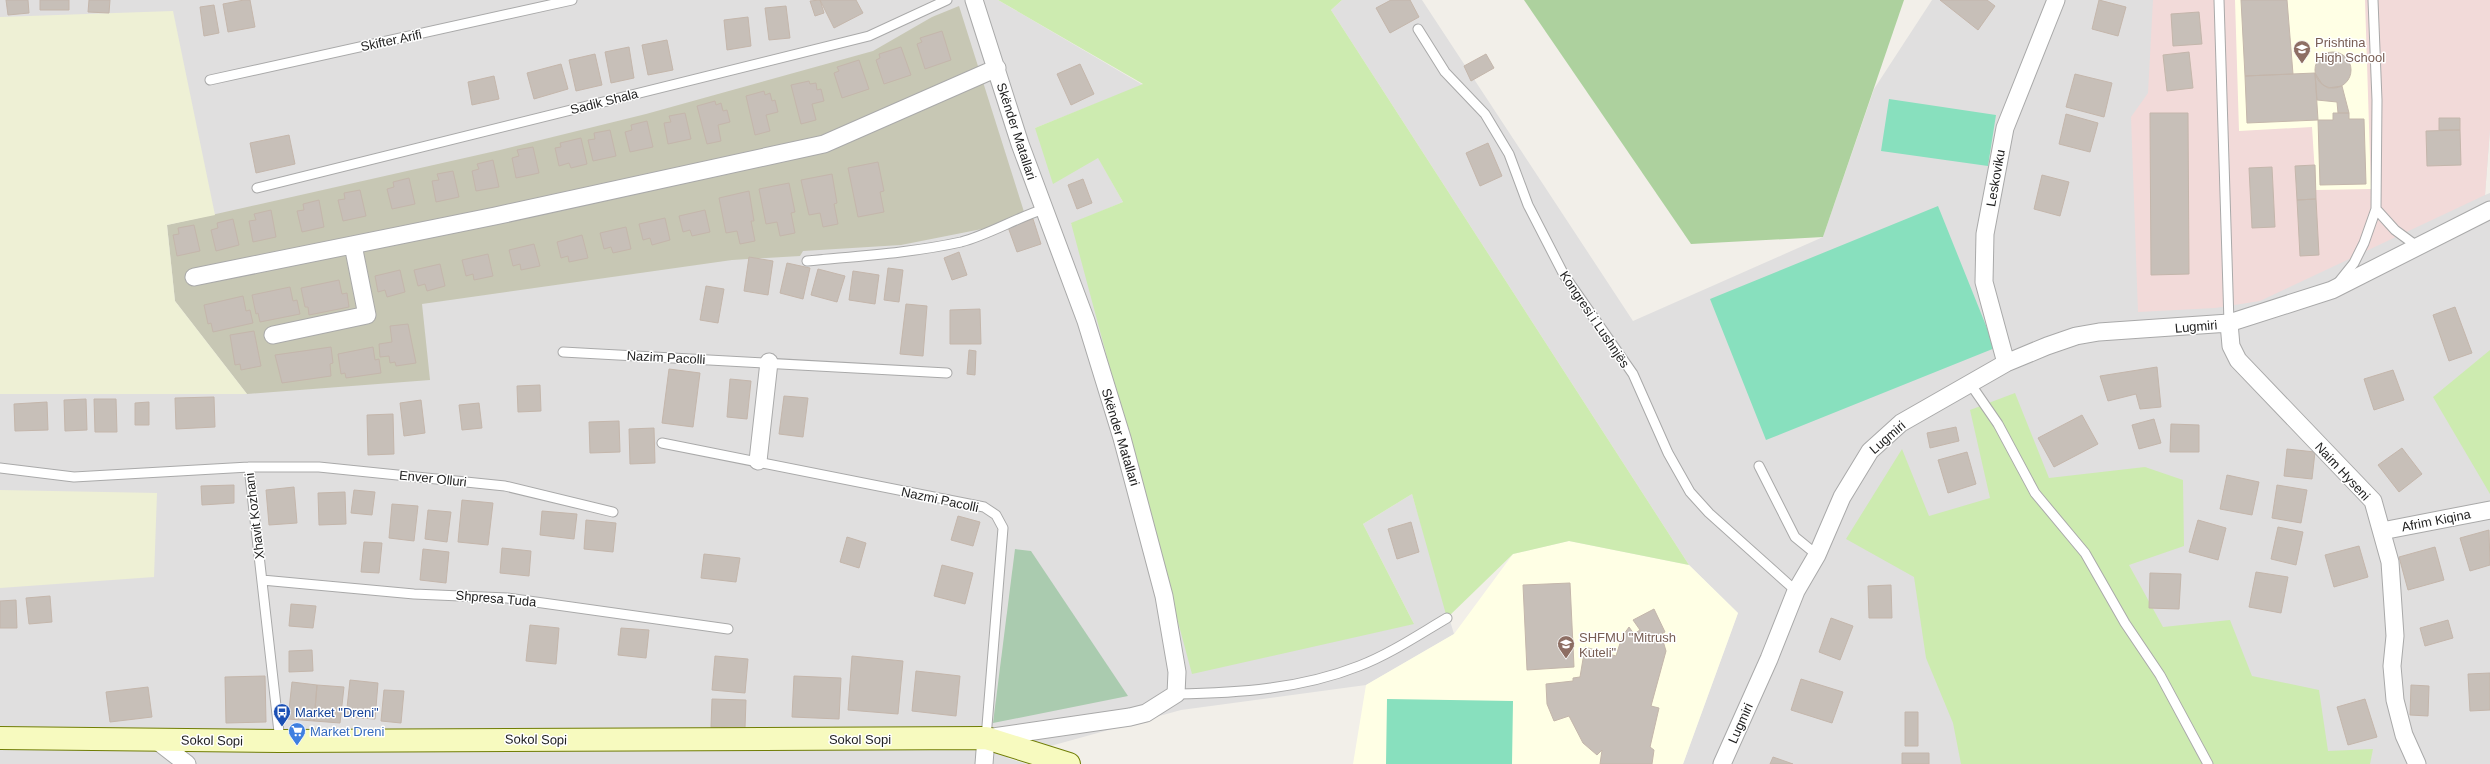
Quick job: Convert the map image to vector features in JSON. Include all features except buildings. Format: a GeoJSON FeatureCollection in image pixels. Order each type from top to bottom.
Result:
{"type":"FeatureCollection","features":[{"type":"Feature","properties":{"kind":"street","name":"Skënder Matallari"},"geometry":{"type":"LineString","coordinates":[[974,0],[997,68],[1020,144],[1086,321],[1137,490],[1164,596],[1177,672],[1176,694]]}},
{"type":"Feature","properties":{"kind":"street","name":"Leskoviku"},"geometry":{"type":"LineString","coordinates":[[2006,363],[1984,282],[1985,234],[2004,128],[2056,0]]}},
{"type":"Feature","properties":{"kind":"street"},"geometry":{"type":"LineString","coordinates":[[194,277],[711,170],[824,144],[997,68]]}},
{"type":"Feature","properties":{"kind":"street","name":"Lugmiri"},"geometry":{"type":"LineString","coordinates":[[1722,764],[1769,659],[1796,591],[1817,555],[1842,497],[1870,451],[1901,423],[1969,382],[2006,363],[2076,336],[2229,323],[2332,290],[2490,210]]}},
{"type":"Feature","properties":{"kind":"street"},"geometry":{"type":"LineString","coordinates":[[273,335],[367,315],[353,245]]}},
{"type":"Feature","properties":{"kind":"street","name":"Naim Hyseni"},"geometry":{"type":"LineString","coordinates":[[2229,323],[2231,346],[2238,360],[2373,501],[2390,562],[2395,636],[2392,666],[2395,700],[2404,735],[2417,764]]}},
{"type":"Feature","properties":{"kind":"street"},"geometry":{"type":"LineString","coordinates":[[758,461],[769,362]]}},
{"type":"Feature","properties":{"kind":"street","name":"Afrim Kiqina"},"geometry":{"type":"LineString","coordinates":[[2382,531],[2490,510]]}},
{"type":"Feature","properties":{"kind":"street"},"geometry":{"type":"LineString","coordinates":[[984,764],[986,738],[1130,717],[1146,713],[1176,694]]}},
{"type":"Feature","properties":{"kind":"street","name":"Sokol Sopi"},"geometry":{"type":"LineString","coordinates":[[0,738],[280,741],[986,738],[1069,764]]}},
{"type":"Feature","properties":{"kind":"street"},"geometry":{"type":"LineString","coordinates":[[156,740],[187,764]]}},
{"type":"Feature","properties":{"kind":"lane","name":"Skifter Arifi"},"geometry":{"type":"LineString","coordinates":[[210,80],[572,0]]}},
{"type":"Feature","properties":{"kind":"lane","name":"Sadik Shala"},"geometry":{"type":"LineString","coordinates":[[257,188],[869,36],[947,0]]}},
{"type":"Feature","properties":{"kind":"lane","name":"Lugmiri"},"geometry":{"type":"LineString","coordinates":[[2219,0],[2229,323]]}},
{"type":"Feature","properties":{"kind":"lane"},"geometry":{"type":"LineString","coordinates":[[2332,290],[2354,263],[2364,243],[2376,209],[2377,100],[2373,0]]}},
{"type":"Feature","properties":{"kind":"lane","name":"Kongresi i Lushnjës"},"geometry":{"type":"LineString","coordinates":[[1418,29],[1445,72],[1485,114],[1509,154],[1528,205],[1564,275],[1633,374],[1668,453],[1690,492],[1708,513],[1796,591]]}},
{"type":"Feature","properties":{"kind":"lane"},"geometry":{"type":"LineString","coordinates":[[806,261],[914,249],[963,241],[1024,215],[1044,209]]}},
{"type":"Feature","properties":{"kind":"lane"},"geometry":{"type":"LineString","coordinates":[[2376,209],[2395,230],[2418,247]]}},
{"type":"Feature","properties":{"kind":"lane","name":"Nazim Pacolli"},"geometry":{"type":"LineString","coordinates":[[563,352],[769,362],[948,373]]}},
{"type":"Feature","properties":{"kind":"lane"},"geometry":{"type":"LineString","coordinates":[[1969,382],[1998,424],[2035,493],[2085,553],[2125,623],[2160,675],[2208,764]]}},
{"type":"Feature","properties":{"kind":"lane","name":"Nazmi Pacolli"},"geometry":{"type":"LineString","coordinates":[[662,443],[984,507],[996,515],[1003,528],[986,738]]}},
{"type":"Feature","properties":{"kind":"lane"},"geometry":{"type":"LineString","coordinates":[[1759,466],[1794,537],[1817,555]]}},
{"type":"Feature","properties":{"kind":"lane","name":"Xhavit Kozhani"},"geometry":{"type":"LineString","coordinates":[[0,468],[74,477],[249,467],[277,693],[280,741]]}},
{"type":"Feature","properties":{"kind":"lane","name":"Enver Olluri"},"geometry":{"type":"LineString","coordinates":[[249,467],[319,467],[478,482],[505,486],[613,512]]}},
{"type":"Feature","properties":{"kind":"lane","name":"Shpresa Tuda"},"geometry":{"type":"LineString","coordinates":[[262,580],[414,594],[507,598],[625,613],[728,629]]}},
{"type":"Feature","properties":{"kind":"lane"},"geometry":{"type":"LineString","coordinates":[[1176,694],[1254,691],[1306,682],[1358,667],[1384,655],[1447,618]]}},
{"type":"Feature","properties":{"kind":"shaded area"},"geometry":{"type":"Polygon","coordinates":[[[0,0],[998,0],[1143,85],[1035,128],[1098,157],[1123,202],[1071,224],[1414,624],[1363,524],[1412,494],[1454,634],[1366,685],[1181,710],[1007,758],[1027,764],[0,764],[0,0]]]}},
{"type":"Feature","properties":{"kind":"shaded area"},"geometry":{"type":"Polygon","coordinates":[[[1342,0],[1422,0],[1633,321],[1823,237],[1874,89],[1932,0],[2490,0],[2490,129],[2485,195],[2490,193],[2490,764],[1683,764],[1738,613],[1689,565],[1331,10],[1342,0]]]}},
{"type":"Feature","properties":{"kind":"shaded area"},"geometry":{"type":"Polygon","coordinates":[[[2153,0],[2490,0],[2490,129],[2485,195],[2260,301],[2215,308],[2138,312],[2131,117],[2148,93],[2153,0]]]}},
{"type":"Feature","properties":{"kind":"shaded area","name":"Prishtina High School"},"geometry":{"type":"Polygon","coordinates":[[[2235,0],[2365,0],[2371,189],[2316,190],[2312,127],[2239,131],[2235,0]]]}},
{"type":"Feature","properties":{"kind":"shaded area"},"geometry":{"type":"Polygon","coordinates":[[[959,6],[1025,215],[987,228],[901,245],[803,251],[800,256],[732,260],[422,304],[430,380],[247,394],[175,301],[167,225],[500,150],[646,114],[873,51],[932,17],[959,6]]]}},
{"type":"Feature","properties":{"kind":"shaded area"},"geometry":{"type":"Polygon","coordinates":[[[173,11],[215,215],[167,225],[175,301],[247,394],[0,394],[0,17],[173,11]]]}},
{"type":"Feature","properties":{"kind":"shaded area"},"geometry":{"type":"Polygon","coordinates":[[[0,490],[157,493],[154,577],[0,588],[0,490]]]}},
{"type":"Feature","properties":{"kind":"shaded area","name":"SHFMU \"Mitrush Kuteli\""},"geometry":{"type":"Polygon","coordinates":[[[1569,541],[1689,565],[1738,613],[1683,764],[1353,764],[1366,685],[1454,634],[1513,554],[1569,541]]]}},
{"type":"Feature","properties":{"kind":"shaded area"},"geometry":{"type":"Polygon","coordinates":[[[1015,549],[1031,551],[1128,696],[993,723],[1015,549]]]}},
{"type":"Feature","properties":{"kind":"green space"},"geometry":{"type":"Polygon","coordinates":[[[998,0],[1342,0],[1331,10],[1689,565],[1569,541],[1513,554],[1447,618],[1412,494],[1363,524],[1414,624],[1192,674],[1071,223],[1123,202],[1098,158],[1053,184],[1035,128],[1143,84],[998,0]]]}},
{"type":"Feature","properties":{"kind":"green space"},"geometry":{"type":"Polygon","coordinates":[[[1524,0],[1904,0],[1823,237],[1691,244],[1524,0]]]}},
{"type":"Feature","properties":{"kind":"green space"},"geometry":{"type":"Polygon","coordinates":[[[1889,99],[1996,115],[1988,166],[1881,151],[1889,99]]]}},
{"type":"Feature","properties":{"kind":"green space"},"geometry":{"type":"Polygon","coordinates":[[[1938,206],[1995,348],[1766,440],[1710,299],[1938,206]]]}},
{"type":"Feature","properties":{"kind":"green space"},"geometry":{"type":"Polygon","coordinates":[[[2490,350],[2490,494],[2433,397],[2490,350]]]}},
{"type":"Feature","properties":{"kind":"green space"},"geometry":{"type":"Polygon","coordinates":[[[2015,393],[2049,478],[2145,467],[2183,480],[2184,546],[2129,565],[2163,627],[2230,620],[2252,676],[2319,690],[2328,751],[2373,749],[2370,764],[1961,764],[1953,723],[1926,658],[1914,577],[1846,539],[1902,449],[1929,516],[1990,498],[1970,410],[2015,393]]]}},
{"type":"Feature","properties":{"kind":"green space"},"geometry":{"type":"Polygon","coordinates":[[[1387,699],[1513,701],[1512,764],[1386,764],[1387,699]]]}},
{"type":"Feature","properties":{"kind":"place","name":"Prishtina High School"},"geometry":{"type":"Point","coordinates":[2302,64]}},
{"type":"Feature","properties":{"kind":"place","name":"SHFMU \"Mitrush Kuteli\""},"geometry":{"type":"Point","coordinates":[1566,659]}},
{"type":"Feature","properties":{"kind":"place","name":"Market \"Dreni\""},"geometry":{"type":"Point","coordinates":[282,727]}},
{"type":"Feature","properties":{"kind":"place","name":"Market Dreni"},"geometry":{"type":"Point","coordinates":[297,746]}}]}
